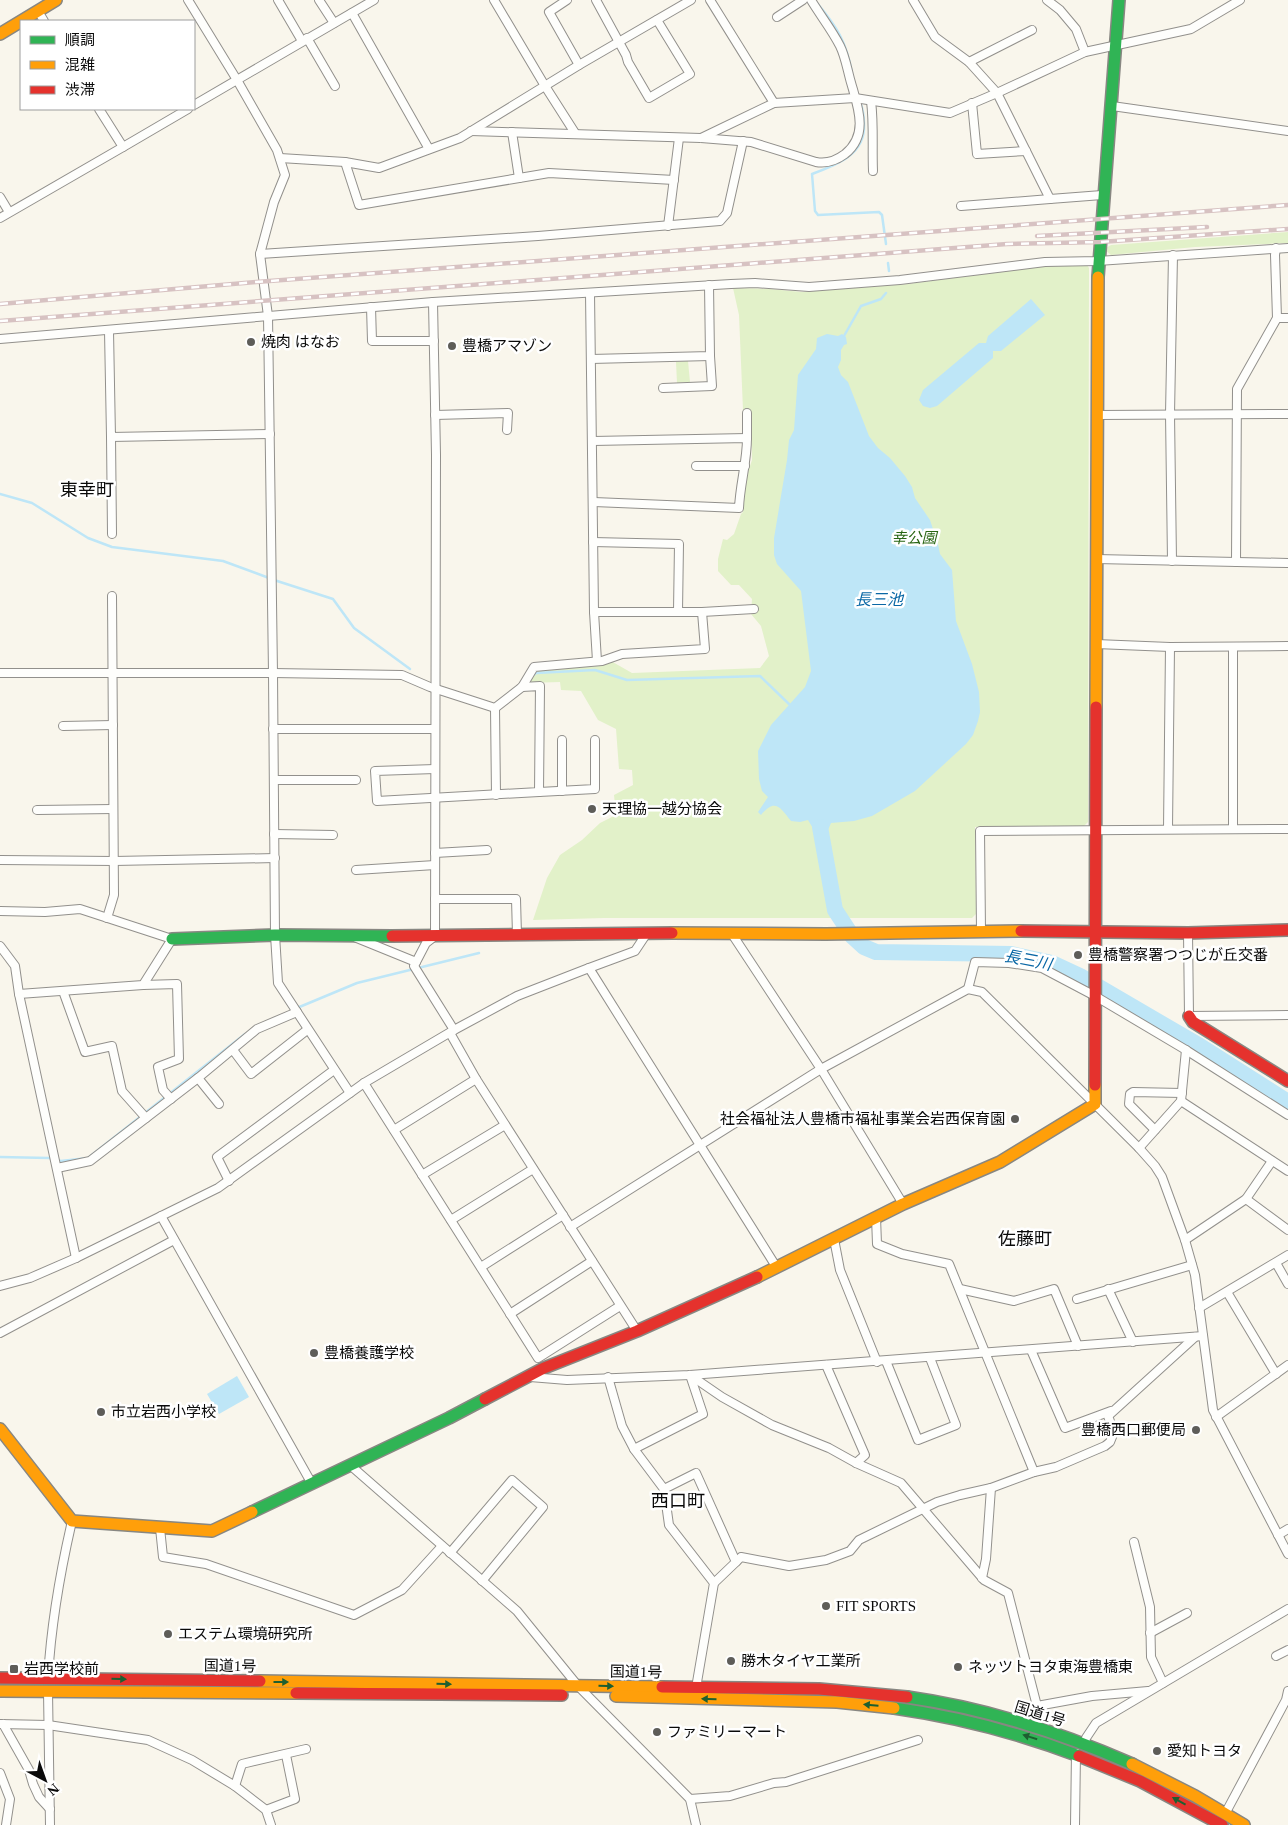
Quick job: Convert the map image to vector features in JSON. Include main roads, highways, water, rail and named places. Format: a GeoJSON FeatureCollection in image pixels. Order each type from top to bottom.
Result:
{"type":"FeatureCollection","features":[{"type":"Feature","properties":{"kind":"main road"},"geometry":{"type":"LineString","coordinates":[[23,20],[56,0]]}},
{"type":"Feature","properties":{"kind":"main road"},"geometry":{"type":"LineString","coordinates":[[0,1429],[72,1521],[212,1531],[449,1418],[544,1368],[637,1331],[777,1268],[903,1204],[1000,1162],[1095,1104],[1097,290],[1102,196],[1112,106],[1119,0]]}},
{"type":"Feature","properties":{"kind":"main road"},"geometry":{"type":"LineString","coordinates":[[0,34],[20,22]]}},
{"type":"Feature","properties":{"kind":"main road"},"geometry":{"type":"LineString","coordinates":[[172,938],[275,935],[435,936],[981,930],[1188,932],[1288,930]]}},
{"type":"Feature","properties":{"kind":"main road"},"geometry":{"type":"LineString","coordinates":[[1189,1016],[1193,1022],[1288,1081]]}},
{"type":"Feature","properties":{"kind":"main road","name":"国道1号"},"geometry":{"type":"LineString","coordinates":[[0,1678],[819,1689],[905,1697],[955,1705],[1085,1743],[1162,1778],[1223,1819]]}},
{"type":"Feature","properties":{"kind":"main road","name":"国道1号"},"geometry":{"type":"LineString","coordinates":[[0,1691],[587,1695],[840,1702],[877,1705],[940,1715],[1018,1733],[1076,1753],[1174,1798],[1223,1819],[1244,1825]]}},
{"type":"Feature","properties":{"kind":"water"},"geometry":{"type":"Polygon","coordinates":[[[1031,299],[1045,315],[1001,351],[993,351],[993,358],[937,406],[930,408],[923,406],[919,400],[923,390],[979,343],[986,343],[988,336],[1031,299]]]}},
{"type":"Feature","properties":{"kind":"water","name":"長三池"},"geometry":{"type":"Polygon","coordinates":[[[827,334],[838,336],[842,334],[846,337],[847,344],[841,350],[841,360],[838,367],[841,375],[848,382],[869,436],[878,448],[890,458],[912,487],[915,498],[930,520],[940,554],[952,570],[956,621],[972,664],[979,692],[980,712],[973,735],[966,744],[915,791],[872,816],[854,821],[831,823],[828,830],[814,830],[808,820],[800,822],[791,821],[777,806],[770,807],[761,815],[758,812],[768,797],[762,791],[759,779],[758,751],[771,725],[805,687],[811,671],[801,591],[777,564],[774,555],[774,538],[789,440],[794,430],[798,375],[816,349],[817,338],[827,334]]]}},
{"type":"Feature","properties":{"kind":"water"},"geometry":{"type":"Polygon","coordinates":[[[237,1376],[249,1397],[219,1414],[207,1394],[237,1376]]]}},
{"type":"Feature","properties":{"kind":"waterway"},"geometry":{"type":"LineString","coordinates":[[817,3],[840,35],[847,52],[852,73]]}},
{"type":"Feature","properties":{"kind":"waterway"},"geometry":{"type":"LineString","coordinates":[[860,102],[864,125],[860,144],[847,157],[830,167],[812,174],[815,211],[818,215],[879,212],[882,215],[886,244]]}},
{"type":"Feature","properties":{"kind":"waterway"},"geometry":{"type":"LineString","coordinates":[[888,263],[889,271]]}},
{"type":"Feature","properties":{"kind":"waterway"},"geometry":{"type":"LineString","coordinates":[[844,336],[861,306],[881,299],[886,293]]}},
{"type":"Feature","properties":{"kind":"waterway"},"geometry":{"type":"LineString","coordinates":[[0,494],[32,503],[88,538],[112,547],[223,561],[269,578]]}},
{"type":"Feature","properties":{"kind":"waterway"},"geometry":{"type":"LineString","coordinates":[[274,580],[333,599],[354,628],[410,669]]}},
{"type":"Feature","properties":{"kind":"waterway"},"geometry":{"type":"LineString","coordinates":[[531,677],[536,673],[595,670],[627,680],[760,676],[789,704]]}},
{"type":"Feature","properties":{"kind":"waterway","name":"長三川"},"geometry":{"type":"LineString","coordinates":[[820,827],[835,910],[852,936],[864,947],[876,952],[1011,954],[1052,963],[1080,976],[1200,1046],[1288,1102]]}},
{"type":"Feature","properties":{"kind":"waterway"},"geometry":{"type":"LineString","coordinates":[[297,1008],[357,983],[479,953]]}},
{"type":"Feature","properties":{"kind":"waterway"},"geometry":{"type":"LineString","coordinates":[[0,1157],[49,1158],[61,1161],[88,1158],[245,1034]]}},
{"type":"Feature","properties":{"kind":"railway"},"geometry":{"type":"LineString","coordinates":[[0,304],[256,282],[1288,205]]}},
{"type":"Feature","properties":{"kind":"railway"},"geometry":{"type":"LineString","coordinates":[[1037,236],[1207,227]]}},
{"type":"Feature","properties":{"kind":"railway"},"geometry":{"type":"LineString","coordinates":[[0,321],[1007,244],[1100,242],[1288,229]]}},
{"type":"Feature","properties":{"kind":"place","name":"焼肉 はなお"},"geometry":{"type":"Point","coordinates":[251,342]}},
{"type":"Feature","properties":{"kind":"place","name":"豊橋アマゾン"},"geometry":{"type":"Point","coordinates":[452,346]}},
{"type":"Feature","properties":{"kind":"place","name":"天理協一越分協会"},"geometry":{"type":"Point","coordinates":[592,809]}},
{"type":"Feature","properties":{"kind":"place","name":"豊橋警察署つつじが丘交番"},"geometry":{"type":"Point","coordinates":[1078,955]}},
{"type":"Feature","properties":{"kind":"place","name":"社会福祉法人豊橋市福祉事業会岩西保育園"},"geometry":{"type":"Point","coordinates":[1015,1119]}},
{"type":"Feature","properties":{"kind":"place","name":"豊橋養護学校"},"geometry":{"type":"Point","coordinates":[314,1353]}},
{"type":"Feature","properties":{"kind":"place","name":"市立岩西小学校"},"geometry":{"type":"Point","coordinates":[101,1412]}},
{"type":"Feature","properties":{"kind":"place","name":"豊橋西口郵便局"},"geometry":{"type":"Point","coordinates":[1196,1430]}},
{"type":"Feature","properties":{"kind":"place","name":"FIT SPORTS"},"geometry":{"type":"Point","coordinates":[826,1606]}},
{"type":"Feature","properties":{"kind":"place","name":"エステム環境研究所"},"geometry":{"type":"Point","coordinates":[168,1634]}},
{"type":"Feature","properties":{"kind":"place","name":"勝木タイヤ工業所"},"geometry":{"type":"Point","coordinates":[731,1661]}},
{"type":"Feature","properties":{"kind":"place","name":"ネッツトヨタ東海豊橋東"},"geometry":{"type":"Point","coordinates":[958,1667]}},
{"type":"Feature","properties":{"kind":"place","name":"岩西学校前"},"geometry":{"type":"Point","coordinates":[14,1669]}},
{"type":"Feature","properties":{"kind":"place","name":"ファミリーマート"},"geometry":{"type":"Point","coordinates":[657,1732]}},
{"type":"Feature","properties":{"kind":"place","name":"愛知トヨタ"},"geometry":{"type":"Point","coordinates":[1157,1751]}},
{"type":"Feature","properties":{"kind":"district","name":"東幸町"},"geometry":{"type":"Point","coordinates":[87,490]}},
{"type":"Feature","properties":{"kind":"district","name":"佐藤町"},"geometry":{"type":"Point","coordinates":[1025,1239]}},
{"type":"Feature","properties":{"kind":"district","name":"西口町"},"geometry":{"type":"Point","coordinates":[678,1501]}},
{"type":"Feature","properties":{"kind":"park label","name":"幸公園"},"geometry":{"type":"Point","coordinates":[914,538]}}]}
